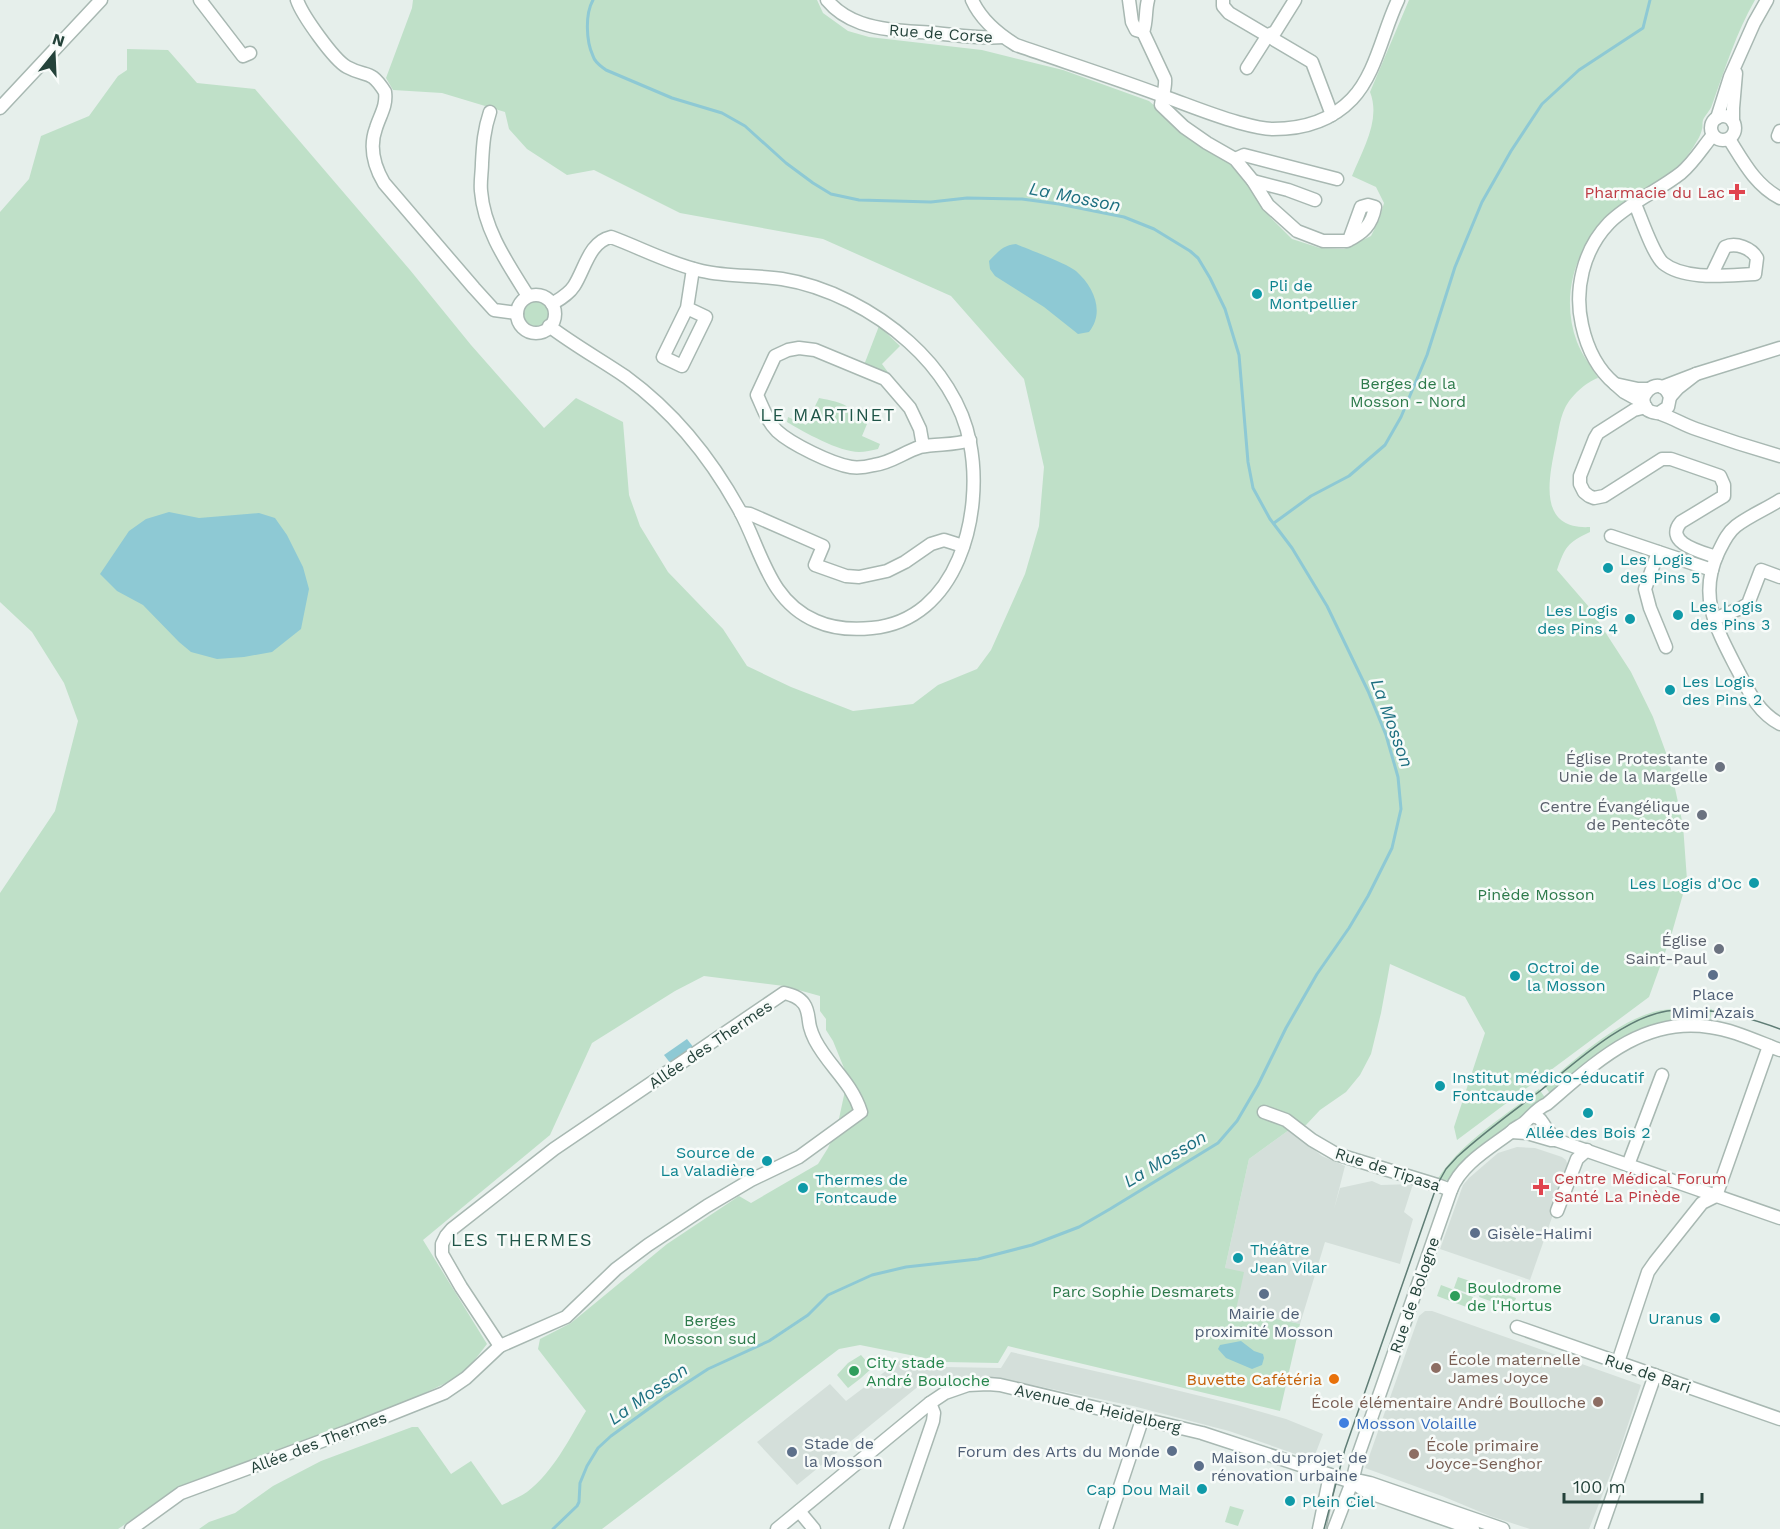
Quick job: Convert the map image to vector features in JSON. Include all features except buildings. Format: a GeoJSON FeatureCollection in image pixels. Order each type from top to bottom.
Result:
{"type":"FeatureCollection","features":[{"type":"Feature","properties":{"kind":"street"},"geometry":{"type":"LineString","coordinates":[[0,108],[101,0]]}},
{"type":"Feature","properties":{"kind":"street"},"geometry":{"type":"LineString","coordinates":[[200,0],[243,56],[250,53]]}},
{"type":"Feature","properties":{"kind":"street"},"geometry":{"type":"LineString","coordinates":[[297,0],[309,22],[341,63],[348,68],[371,75],[385,92],[385,108],[372,142],[377,170],[384,183],[494,310],[517,314]]}},
{"type":"Feature","properties":{"kind":"street","name":"Rue de Corse"},"geometry":{"type":"LineString","coordinates":[[827,0],[834,9],[846,17],[862,24],[881,28],[982,38],[1003,37],[1016,45],[1162,95],[1206,113],[1270,129],[1298,128],[1317,122],[1332,115],[1353,98],[1371,69],[1398,0]]}},
{"type":"Feature","properties":{"kind":"street"},"geometry":{"type":"LineString","coordinates":[[972,0],[984,19],[1003,37]]}},
{"type":"Feature","properties":{"kind":"street"},"geometry":{"type":"LineString","coordinates":[[1129,0],[1132,22],[1136,30],[1143,32],[1165,79],[1166,87],[1161,105],[1184,127],[1235,159],[1253,181],[1268,205],[1297,231],[1323,241],[1349,240]]}},
{"type":"Feature","properties":{"kind":"street"},"geometry":{"type":"LineString","coordinates":[[1143,32],[1146,26],[1145,10],[1148,0]]}},
{"type":"Feature","properties":{"kind":"street"},"geometry":{"type":"LineString","coordinates":[[1223,0],[1222,6],[1229,13],[1312,62],[1332,115]]}},
{"type":"Feature","properties":{"kind":"street"},"geometry":{"type":"LineString","coordinates":[[1247,68],[1268,35],[1275,32],[1295,0]]}},
{"type":"Feature","properties":{"kind":"street"},"geometry":{"type":"LineString","coordinates":[[1767,0],[1730,77],[1717,118],[1712,124],[1713,135],[1686,169],[1610,223],[1589,254],[1581,276],[1578,295],[1584,337],[1599,366],[1620,388],[1652,412],[1780,456]]}},
{"type":"Feature","properties":{"kind":"street"},"geometry":{"type":"LineString","coordinates":[[1713,135],[1719,140],[1729,139],[1735,131],[1733,108],[1738,63]]}},
{"type":"Feature","properties":{"kind":"street"},"geometry":{"type":"LineString","coordinates":[[490,112],[484,131],[483,144],[481,190],[484,209],[497,244],[528,296]]}},
{"type":"Feature","properties":{"kind":"street"},"geometry":{"type":"LineString","coordinates":[[1717,118],[1724,117],[1734,122]]}},
{"type":"Feature","properties":{"kind":"street"},"geometry":{"type":"LineString","coordinates":[[1729,139],[1749,172],[1780,198]]}},
{"type":"Feature","properties":{"kind":"street"},"geometry":{"type":"LineString","coordinates":[[1235,159],[1244,155],[1337,179]]}},
{"type":"Feature","properties":{"kind":"street"},"geometry":{"type":"LineString","coordinates":[[1253,181],[1315,200]]}},
{"type":"Feature","properties":{"kind":"street"},"geometry":{"type":"LineString","coordinates":[[1635,204],[1650,242],[1662,262],[1678,271],[1694,276],[1712,274]]}},
{"type":"Feature","properties":{"kind":"street"},"geometry":{"type":"LineString","coordinates":[[549,326],[578,348],[627,379],[670,415],[706,458],[741,513],[770,579],[781,594],[802,614],[818,622],[847,629],[880,627],[895,623],[927,605],[951,576],[963,546],[973,510],[974,473],[970,440],[955,401],[941,376],[909,342],[888,325],[843,299],[799,283],[781,279],[733,276],[693,268],[660,258],[611,237],[604,238],[594,248],[574,287],[552,304]]}},
{"type":"Feature","properties":{"kind":"street"},"geometry":{"type":"LineString","coordinates":[[687,308],[693,268]]}},
{"type":"Feature","properties":{"kind":"street"},"geometry":{"type":"LineString","coordinates":[[539,295],[552,304],[554,316],[544,330],[532,332],[521,325],[517,314],[520,303],[528,296],[539,295]]}},
{"type":"Feature","properties":{"kind":"street"},"geometry":{"type":"LineString","coordinates":[[923,446],[920,429],[910,408],[885,379],[815,350],[800,348],[775,356],[757,395],[768,420],[781,434],[799,446],[842,465],[860,467],[876,465],[923,446],[950,445],[970,440]]}},
{"type":"Feature","properties":{"kind":"street"},"geometry":{"type":"LineString","coordinates":[[1659,413],[1666,410],[1667,396],[1696,374],[1780,348]]}},
{"type":"Feature","properties":{"kind":"street"},"geometry":{"type":"LineString","coordinates":[[1620,388],[1648,389],[1655,386],[1667,396],[1694,428]]}},
{"type":"Feature","properties":{"kind":"street"},"geometry":{"type":"LineString","coordinates":[[1620,388],[1626,402],[1626,415]]}},
{"type":"Feature","properties":{"kind":"street"},"geometry":{"type":"LineString","coordinates":[[1645,405],[1644,395],[1648,389]]}},
{"type":"Feature","properties":{"kind":"street"},"geometry":{"type":"LineString","coordinates":[[1645,405],[1626,415],[1594,438],[1580,476],[1580,484],[1584,492],[1594,498],[1604,496],[1662,459],[1671,459],[1720,476],[1724,485],[1724,496],[1681,522],[1676,533],[1685,545],[1714,563]]}},
{"type":"Feature","properties":{"kind":"street"},"geometry":{"type":"LineString","coordinates":[[1776,722],[1752,699],[1714,619],[1708,594],[1714,563],[1726,536],[1736,526],[1780,500]]}},
{"type":"Feature","properties":{"kind":"street"},"geometry":{"type":"LineString","coordinates":[[741,513],[750,514],[823,546],[815,565],[846,576],[859,577],[887,571],[906,562],[931,544],[944,540],[963,546]]}},
{"type":"Feature","properties":{"kind":"street"},"geometry":{"type":"LineString","coordinates":[[1611,536],[1658,552],[1714,563]]}},
{"type":"Feature","properties":{"kind":"street"},"geometry":{"type":"LineString","coordinates":[[1658,552],[1646,589],[1650,608],[1666,647]]}},
{"type":"Feature","properties":{"kind":"street"},"geometry":{"type":"LineString","coordinates":[[1714,619],[1748,604],[1761,570],[1780,577]]}},
{"type":"Feature","properties":{"kind":"street","name":"Allée des Thermes"},"geometry":{"type":"LineString","coordinates":[[131,1529],[181,1493],[444,1393],[466,1378],[500,1346],[566,1317],[616,1269],[648,1245],[733,1191],[799,1157],[861,1112],[856,1096],[819,1046],[810,1028],[808,1010],[803,1002],[793,995],[784,993],[554,1149],[452,1229],[442,1244],[442,1254],[460,1287],[500,1346]]}},
{"type":"Feature","properties":{"kind":"street"},"geometry":{"type":"LineString","coordinates":[[1618,1362],[1648,1272],[1702,1203],[1716,1196],[1775,1048],[1711,1027],[1677,1025],[1658,1028],[1631,1040],[1608,1054],[1547,1104],[1535,1126],[1551,1140],[1587,1150],[1628,1165],[1716,1196],[1780,1218]]}},
{"type":"Feature","properties":{"kind":"street"},"geometry":{"type":"LineString","coordinates":[[1628,1165],[1662,1075]]}},
{"type":"Feature","properties":{"kind":"street","name":"Rue de Tipasa"},"geometry":{"type":"LineString","coordinates":[[1264,1112],[1286,1120],[1312,1140],[1336,1154],[1450,1190]]}},
{"type":"Feature","properties":{"kind":"street","name":"Rue de Bologne"},"geometry":{"type":"LineString","coordinates":[[1334,1529],[1352,1482],[1359,1453],[1450,1190],[1468,1165],[1514,1128],[1535,1126]]}},
{"type":"Feature","properties":{"kind":"street"},"geometry":{"type":"LineString","coordinates":[[1557,1211],[1577,1159],[1587,1150]]}},
{"type":"Feature","properties":{"kind":"street","name":"Rue de Bari"},"geometry":{"type":"LineString","coordinates":[[1517,1327],[1780,1419]]}},
{"type":"Feature","properties":{"kind":"street"},"geometry":{"type":"LineString","coordinates":[[1601,1529],[1655,1375]]}},
{"type":"Feature","properties":{"kind":"street","name":"Avenue de Heidelberg"},"geometry":{"type":"LineString","coordinates":[[777,1529],[930,1402],[945,1393],[968,1385],[988,1384],[1023,1390],[1202,1433],[1352,1482]]}},
{"type":"Feature","properties":{"kind":"street"},"geometry":{"type":"LineString","coordinates":[[896,1529],[933,1421],[934,1413],[930,1402]]}},
{"type":"Feature","properties":{"kind":"street"},"geometry":{"type":"LineString","coordinates":[[1106,1529],[1142,1420]]}},
{"type":"Feature","properties":{"kind":"street"},"geometry":{"type":"LineString","coordinates":[[1319,1529],[1330,1475]]}},
{"type":"Feature","properties":{"kind":"street"},"geometry":{"type":"LineString","coordinates":[[1352,1482],[1367,1492],[1473,1529]]}},
{"type":"Feature","properties":{"kind":"street"},"geometry":{"type":"LineString","coordinates":[[1352,1482],[1370,1483],[1503,1529]]}},
{"type":"Feature","properties":{"kind":"street"},"geometry":{"type":"LineString","coordinates":[[799,1511],[814,1529]]}},
{"type":"Feature","properties":{"kind":"shaded area"},"geometry":{"type":"Polygon","coordinates":[[[1289,1130],[1322,1156],[1345,1166],[1334,1209],[1340,1188],[1372,1181],[1381,1185],[1413,1184],[1404,1212],[1413,1219],[1400,1264],[1325,1242],[1300,1324],[1236,1310],[1225,1268],[1249,1159],[1289,1130]]]}},
{"type":"Feature","properties":{"kind":"shaded area"},"geometry":{"type":"Polygon","coordinates":[[[1517,1147],[1535,1148],[1562,1157],[1566,1160],[1569,1169],[1530,1280],[1440,1249],[1463,1185],[1498,1153],[1517,1147]]]}},
{"type":"Feature","properties":{"kind":"shaded area"},"geometry":{"type":"Polygon","coordinates":[[[1425,1311],[1432,1311],[1641,1385],[1618,1455],[1589,1529],[1530,1529],[1365,1468],[1419,1316],[1425,1311]]]}},
{"type":"Feature","properties":{"kind":"shaded area"},"geometry":{"type":"Polygon","coordinates":[[[1011,1352],[1237,1405],[1286,1419],[1323,1434],[1313,1460],[1229,1431],[1133,1406],[1009,1380],[977,1376],[945,1382],[931,1376],[797,1485],[757,1442],[830,1384],[846,1401],[903,1358],[945,1367],[1001,1368],[1011,1352]]]}},
{"type":"Feature","properties":{"kind":"green space"},"geometry":{"type":"Polygon","coordinates":[[[413,0],[817,0],[823,13],[848,31],[869,37],[982,50],[1063,70],[1149,101],[1193,139],[1231,163],[1270,217],[1292,239],[1320,248],[1344,249],[1371,236],[1384,203],[1376,187],[1352,176],[1372,124],[1373,103],[1370,92],[1409,0],[1755,0],[1736,38],[1712,105],[1703,120],[1701,133],[1694,146],[1669,174],[1631,198],[1606,218],[1584,249],[1576,266],[1571,285],[1572,323],[1579,347],[1598,378],[1579,390],[1565,408],[1550,475],[1551,501],[1555,512],[1562,521],[1574,526],[1590,527],[1590,532],[1568,546],[1557,570],[1589,607],[1631,672],[1653,717],[1669,761],[1683,825],[1687,880],[1671,936],[1649,997],[1457,1140],[1454,1127],[1485,1033],[1465,997],[1390,964],[1371,1054],[1360,1075],[1346,1092],[1320,1110],[1306,1125],[1289,1130],[1249,1159],[1225,1268],[1244,1272],[1236,1310],[1300,1324],[1280,1411],[1008,1346],[998,1363],[945,1362],[860,1345],[839,1349],[602,1529],[199,1529],[209,1522],[235,1513],[273,1486],[321,1461],[412,1427],[418,1427],[451,1474],[471,1461],[502,1505],[537,1484],[560,1454],[586,1411],[538,1349],[540,1339],[571,1323],[667,1244],[739,1196],[751,1203],[818,1164],[837,1128],[846,1086],[844,1068],[826,1030],[826,1019],[820,1011],[820,996],[784,986],[704,976],[675,991],[592,1043],[550,1135],[423,1240],[487,1344],[463,1375],[397,1406],[181,1487],[118,1529],[0,1529],[0,893],[55,811],[78,721],[64,683],[32,632],[0,602],[0,212],[29,179],[41,136],[89,116],[118,76],[127,70],[127,49],[168,50],[197,83],[255,89],[544,428],[576,398],[623,422],[629,495],[640,526],[668,572],[723,629],[747,666],[791,687],[853,711],[913,704],[938,685],[977,669],[991,650],[1025,574],[1039,526],[1044,467],[1024,379],[951,296],[823,239],[680,213],[594,170],[567,175],[527,149],[509,129],[505,112],[442,93],[393,90],[386,78],[413,0]]]}},
{"type":"Feature","properties":{"kind":"green space"},"geometry":{"type":"Polygon","coordinates":[[[535,299],[545,303],[549,313],[545,323],[535,327],[525,323],[521,313],[525,303],[535,299]]]}},
{"type":"Feature","properties":{"kind":"green space"},"geometry":{"type":"Polygon","coordinates":[[[879,326],[900,346],[882,364],[890,375],[888,377],[864,365],[879,326]]]}},
{"type":"Feature","properties":{"kind":"green space"},"geometry":{"type":"Polygon","coordinates":[[[819,398],[841,403],[855,413],[867,424],[862,436],[880,444],[878,449],[859,452],[842,449],[787,422],[788,417],[806,425],[819,398]]]}},
{"type":"Feature","properties":{"kind":"green space"},"geometry":{"type":"Polygon","coordinates":[[[1686,1008],[1712,1009],[1710,1022],[1661,1024],[1551,1095],[1544,1085],[1595,1044],[1623,1025],[1653,1012],[1686,1008]]]}},
{"type":"Feature","properties":{"kind":"green space"},"geometry":{"type":"Polygon","coordinates":[[[1539,1089],[1546,1099],[1450,1179],[1437,1180],[1447,1166],[1471,1142],[1539,1089]]]}},
{"type":"Feature","properties":{"kind":"green space"},"geometry":{"type":"Polygon","coordinates":[[[1458,1277],[1479,1284],[1475,1296],[1454,1288],[1458,1277]]]}},
{"type":"Feature","properties":{"kind":"green space","name":"Boulodrome de l'Hortus"},"geometry":{"type":"Polygon","coordinates":[[[1441,1285],[1473,1297],[1469,1308],[1437,1296],[1441,1285]]]}},
{"type":"Feature","properties":{"kind":"green space"},"geometry":{"type":"Polygon","coordinates":[[[1483,1286],[1516,1298],[1512,1309],[1479,1297],[1483,1286]]]}},
{"type":"Feature","properties":{"kind":"green space","name":"City stade André Bouloche"},"geometry":{"type":"Polygon","coordinates":[[[861,1355],[872,1368],[848,1388],[837,1375],[848,1363],[861,1355]]]}},
{"type":"Feature","properties":{"kind":"green space"},"geometry":{"type":"Polygon","coordinates":[[[1230,1506],[1244,1510],[1238,1526],[1225,1522],[1230,1506]]]}},
{"type":"Feature","properties":{"kind":"water"},"geometry":{"type":"Polygon","coordinates":[[[1016,244],[1064,264],[1076,271],[1088,284],[1097,308],[1094,324],[1089,332],[1078,334],[1044,307],[995,276],[990,269],[989,261],[1004,247],[1016,244]]]}},
{"type":"Feature","properties":{"kind":"water"},"geometry":{"type":"Polygon","coordinates":[[[169,512],[199,518],[259,513],[275,518],[287,535],[303,567],[309,589],[301,629],[272,652],[217,659],[191,652],[143,605],[117,591],[100,574],[129,531],[146,519],[169,512]]]}},
{"type":"Feature","properties":{"kind":"water"},"geometry":{"type":"Polygon","coordinates":[[[687,1039],[694,1048],[671,1064],[664,1055],[687,1039]]]}},
{"type":"Feature","properties":{"kind":"water"},"geometry":{"type":"Polygon","coordinates":[[[1241,1341],[1254,1351],[1263,1354],[1262,1365],[1252,1369],[1226,1358],[1218,1349],[1220,1345],[1241,1341]]]}},
{"type":"Feature","properties":{"kind":"waterway","name":"La Mosson"},"geometry":{"type":"LineString","coordinates":[[553,1529],[577,1506],[580,1483],[587,1466],[598,1448],[611,1436],[708,1369],[769,1341],[808,1315],[828,1295],[872,1275],[906,1267],[978,1259],[1032,1245],[1079,1227],[1218,1143],[1237,1121],[1317,974],[1368,896],[1392,848],[1401,809],[1398,777],[1386,735],[1368,691],[1327,606],[1292,548],[1270,519],[1253,488],[1248,462],[1239,355],[1225,309],[1198,258],[1154,229],[1124,217],[1059,204],[1022,199],[967,198],[931,202],[859,200],[831,194],[786,163],[745,126],[722,113],[672,98],[600,66],[594,58],[588,35],[588,20],[593,0]]}},
{"type":"Feature","properties":{"kind":"waterway"},"geometry":{"type":"LineString","coordinates":[[1274,523],[1311,496],[1349,476],[1385,445],[1401,417],[1427,355],[1455,267],[1482,202],[1511,151],[1542,104],[1579,70],[1643,28],[1650,0]]}},
{"type":"Feature","properties":{"kind":"tram line"},"geometry":{"type":"LineString","coordinates":[[1324,1529],[1345,1449],[1437,1185],[1446,1169],[1477,1140],[1584,1055],[1617,1032],[1650,1015],[1696,1009],[1739,1016],[1780,1029]]}},
{"type":"Feature","properties":{"kind":"place","name":"Pharmacie du Lac"},"geometry":{"type":"Point","coordinates":[1737,192]}},
{"type":"Feature","properties":{"kind":"place","name":"Pli de Montpellier"},"geometry":{"type":"Point","coordinates":[1257,294]}},
{"type":"Feature","properties":{"kind":"place","name":"Les Logis des Pins 5"},"geometry":{"type":"Point","coordinates":[1608,568]}},
{"type":"Feature","properties":{"kind":"place","name":"Les Logis des Pins 3"},"geometry":{"type":"Point","coordinates":[1678,615]}},
{"type":"Feature","properties":{"kind":"place","name":"Les Logis des Pins 4"},"geometry":{"type":"Point","coordinates":[1630,619]}},
{"type":"Feature","properties":{"kind":"place","name":"Les Logis des Pins 2"},"geometry":{"type":"Point","coordinates":[1670,690]}},
{"type":"Feature","properties":{"kind":"place","name":"Église Protestante Unie de la Margelle"},"geometry":{"type":"Point","coordinates":[1720,767]}},
{"type":"Feature","properties":{"kind":"place","name":"Centre Évangélique de Pentecôte"},"geometry":{"type":"Point","coordinates":[1702,815]}},
{"type":"Feature","properties":{"kind":"place","name":"Les Logis d'Oc"},"geometry":{"type":"Point","coordinates":[1754,883]}},
{"type":"Feature","properties":{"kind":"place","name":"Église Saint-Paul"},"geometry":{"type":"Point","coordinates":[1719,949]}},
{"type":"Feature","properties":{"kind":"place","name":"Place Mimi Azais"},"geometry":{"type":"Point","coordinates":[1713,975]}},
{"type":"Feature","properties":{"kind":"place","name":"Octroi de la Mosson"},"geometry":{"type":"Point","coordinates":[1515,976]}},
{"type":"Feature","properties":{"kind":"place","name":"Institut médico-éducatif Fontcaude"},"geometry":{"type":"Point","coordinates":[1440,1086]}},
{"type":"Feature","properties":{"kind":"place","name":"Allée des Bois 2"},"geometry":{"type":"Point","coordinates":[1588,1113]}},
{"type":"Feature","properties":{"kind":"place","name":"Source de La Valadière"},"geometry":{"type":"Point","coordinates":[767,1161]}},
{"type":"Feature","properties":{"kind":"place","name":"Centre Médical Forum Santé La Pinède"},"geometry":{"type":"Point","coordinates":[1541,1187]}},
{"type":"Feature","properties":{"kind":"place","name":"Thermes de Fontcaude"},"geometry":{"type":"Point","coordinates":[803,1188]}},
{"type":"Feature","properties":{"kind":"place","name":"Gisèle-Halimi"},"geometry":{"type":"Point","coordinates":[1475,1233]}},
{"type":"Feature","properties":{"kind":"place","name":"Théâtre Jean Vilar"},"geometry":{"type":"Point","coordinates":[1238,1258]}},
{"type":"Feature","properties":{"kind":"place","name":"Mairie de proximité Mosson"},"geometry":{"type":"Point","coordinates":[1264,1294]}},
{"type":"Feature","properties":{"kind":"place","name":"Boulodrome de l'Hortus"},"geometry":{"type":"Point","coordinates":[1455,1296]}},
{"type":"Feature","properties":{"kind":"place","name":"Uranus"},"geometry":{"type":"Point","coordinates":[1715,1318]}},
{"type":"Feature","properties":{"kind":"place","name":"École maternelle James Joyce"},"geometry":{"type":"Point","coordinates":[1436,1368]}},
{"type":"Feature","properties":{"kind":"place","name":"City stade André Bouloche"},"geometry":{"type":"Point","coordinates":[854,1371]}},
{"type":"Feature","properties":{"kind":"place","name":"Buvette Cafétéria"},"geometry":{"type":"Point","coordinates":[1334,1379]}},
{"type":"Feature","properties":{"kind":"place","name":"École élémentaire André Boulloche"},"geometry":{"type":"Point","coordinates":[1598,1402]}},
{"type":"Feature","properties":{"kind":"place","name":"Mosson Volaille"},"geometry":{"type":"Point","coordinates":[1344,1423]}},
{"type":"Feature","properties":{"kind":"place","name":"Forum des Arts du Monde"},"geometry":{"type":"Point","coordinates":[1172,1451]}},
{"type":"Feature","properties":{"kind":"place","name":"Stade de la Mosson"},"geometry":{"type":"Point","coordinates":[792,1452]}},
{"type":"Feature","properties":{"kind":"place","name":"École primaire Joyce-Senghor"},"geometry":{"type":"Point","coordinates":[1414,1454]}},
{"type":"Feature","properties":{"kind":"place","name":"Maison du projet de rénovation urbaine"},"geometry":{"type":"Point","coordinates":[1199,1466]}},
{"type":"Feature","properties":{"kind":"place","name":"Cap Dou Mail"},"geometry":{"type":"Point","coordinates":[1202,1489]}},
{"type":"Feature","properties":{"kind":"place","name":"Plein Ciel"},"geometry":{"type":"Point","coordinates":[1290,1501]}},
{"type":"Feature","properties":{"kind":"district","name":"LE MARTINET"},"geometry":{"type":"Point","coordinates":[828,415]}},
{"type":"Feature","properties":{"kind":"district","name":"LES THERMES"},"geometry":{"type":"Point","coordinates":[522,1240]}},
{"type":"Feature","properties":{"kind":"park label","name":"Berges de la Mosson - Nord"},"geometry":{"type":"Point","coordinates":[1408,392]}},
{"type":"Feature","properties":{"kind":"park label","name":"Pinède Mosson"},"geometry":{"type":"Point","coordinates":[1536,894]}},
{"type":"Feature","properties":{"kind":"park label","name":"Parc Sophie Desmarets"},"geometry":{"type":"Point","coordinates":[1143,1291]}},
{"type":"Feature","properties":{"kind":"park label","name":"Berges Mosson sud"},"geometry":{"type":"Point","coordinates":[710,1329]}}]}
